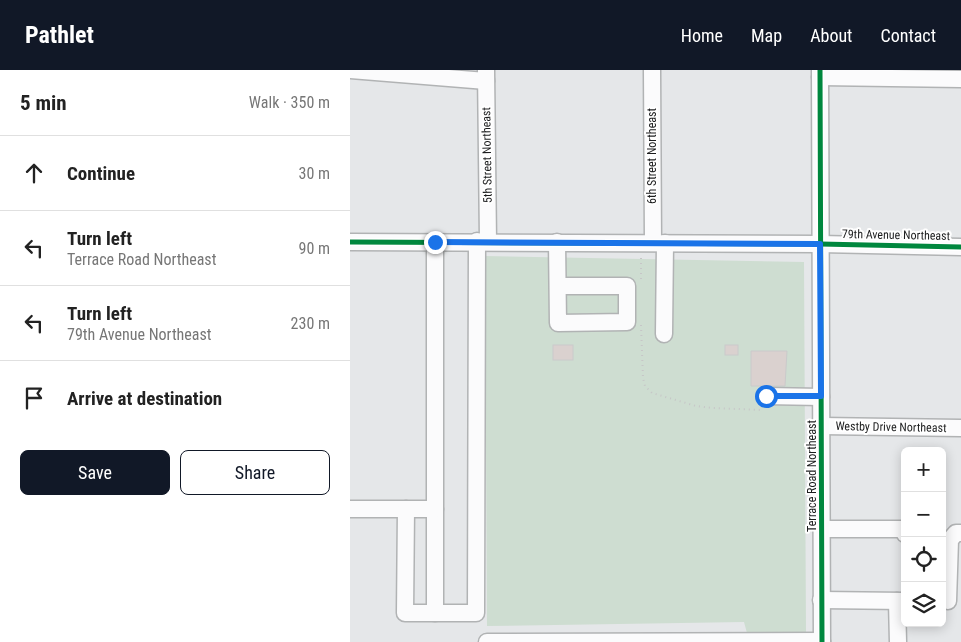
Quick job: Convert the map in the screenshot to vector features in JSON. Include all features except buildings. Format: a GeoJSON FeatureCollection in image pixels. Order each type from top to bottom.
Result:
{"type":"FeatureCollection","features":[{"type":"Feature","properties":{"kind":"street"},"geometry":{"type":"LineString","coordinates":[[350,70],[486,75]]}},
{"type":"Feature","properties":{"kind":"street","name":"6th Street Northeast"},"geometry":{"type":"LineString","coordinates":[[652,70],[664,334]]}},
{"type":"Feature","properties":{"kind":"street"},"geometry":{"type":"LineString","coordinates":[[820,74],[961,78]]}},
{"type":"Feature","properties":{"kind":"street","name":"Terrace Road Northeast"},"geometry":{"type":"LineString","coordinates":[[820,74],[822,641]]}},
{"type":"Feature","properties":{"kind":"street","name":"5th Street Northeast"},"geometry":{"type":"LineString","coordinates":[[435,613],[476,613],[486,75]]}},
{"type":"Feature","properties":{"kind":"street","name":"79th Avenue Northeast"},"geometry":{"type":"LineString","coordinates":[[350,242],[659,242],[961,247]]}},
{"type":"Feature","properties":{"kind":"street"},"geometry":{"type":"LineString","coordinates":[[406,509],[405,612],[435,613],[435,242]]}},
{"type":"Feature","properties":{"kind":"street"},"geometry":{"type":"LineString","coordinates":[[557,242],[558,323],[627,322],[627,286],[558,286]]}},
{"type":"Feature","properties":{"kind":"street"},"geometry":{"type":"LineString","coordinates":[[768,403],[821,396]]}},
{"type":"Feature","properties":{"kind":"street","name":"Westby Drive Northeast"},"geometry":{"type":"LineString","coordinates":[[822,426],[961,428]]}},
{"type":"Feature","properties":{"kind":"street"},"geometry":{"type":"LineString","coordinates":[[350,508],[435,509]]}},
{"type":"Feature","properties":{"kind":"street"},"geometry":{"type":"LineString","coordinates":[[822,529],[901,529]]}},
{"type":"Feature","properties":{"kind":"street"},"geometry":{"type":"LineString","coordinates":[[951,601],[950,540],[956,533],[961,533]]}},
{"type":"Feature","properties":{"kind":"street"},"geometry":{"type":"LineString","coordinates":[[821,600],[901,601],[898,642]]}},
{"type":"Feature","properties":{"kind":"street"},"geometry":{"type":"LineString","coordinates":[[487,642],[822,641]]}},
{"type":"Feature","properties":{"kind":"path"},"geometry":{"type":"LineString","coordinates":[[641,257],[641,286]]}},
{"type":"Feature","properties":{"kind":"path"},"geometry":{"type":"LineString","coordinates":[[641,316],[643,378],[645,386],[652,392],[696,406],[712,408],[768,403]]}},
{"type":"Feature","properties":{"kind":"green space"},"geometry":{"type":"Polygon","coordinates":[[[485,256],[804,262],[806,632],[747,633],[744,622],[487,626],[485,256]]]}},
{"type":"Feature","properties":{"kind":"cycle path"},"geometry":{"type":"LineString","coordinates":[[820,70],[822,642]]}},
{"type":"Feature","properties":{"kind":"cycle path"},"geometry":{"type":"LineString","coordinates":[[350,242],[820,244],[961,247]]}},
{"type":"Feature","properties":{"kind":"route"},"geometry":{"type":"LineString","coordinates":[[435,242],[820,244],[821,396],[766,396]]}}]}
